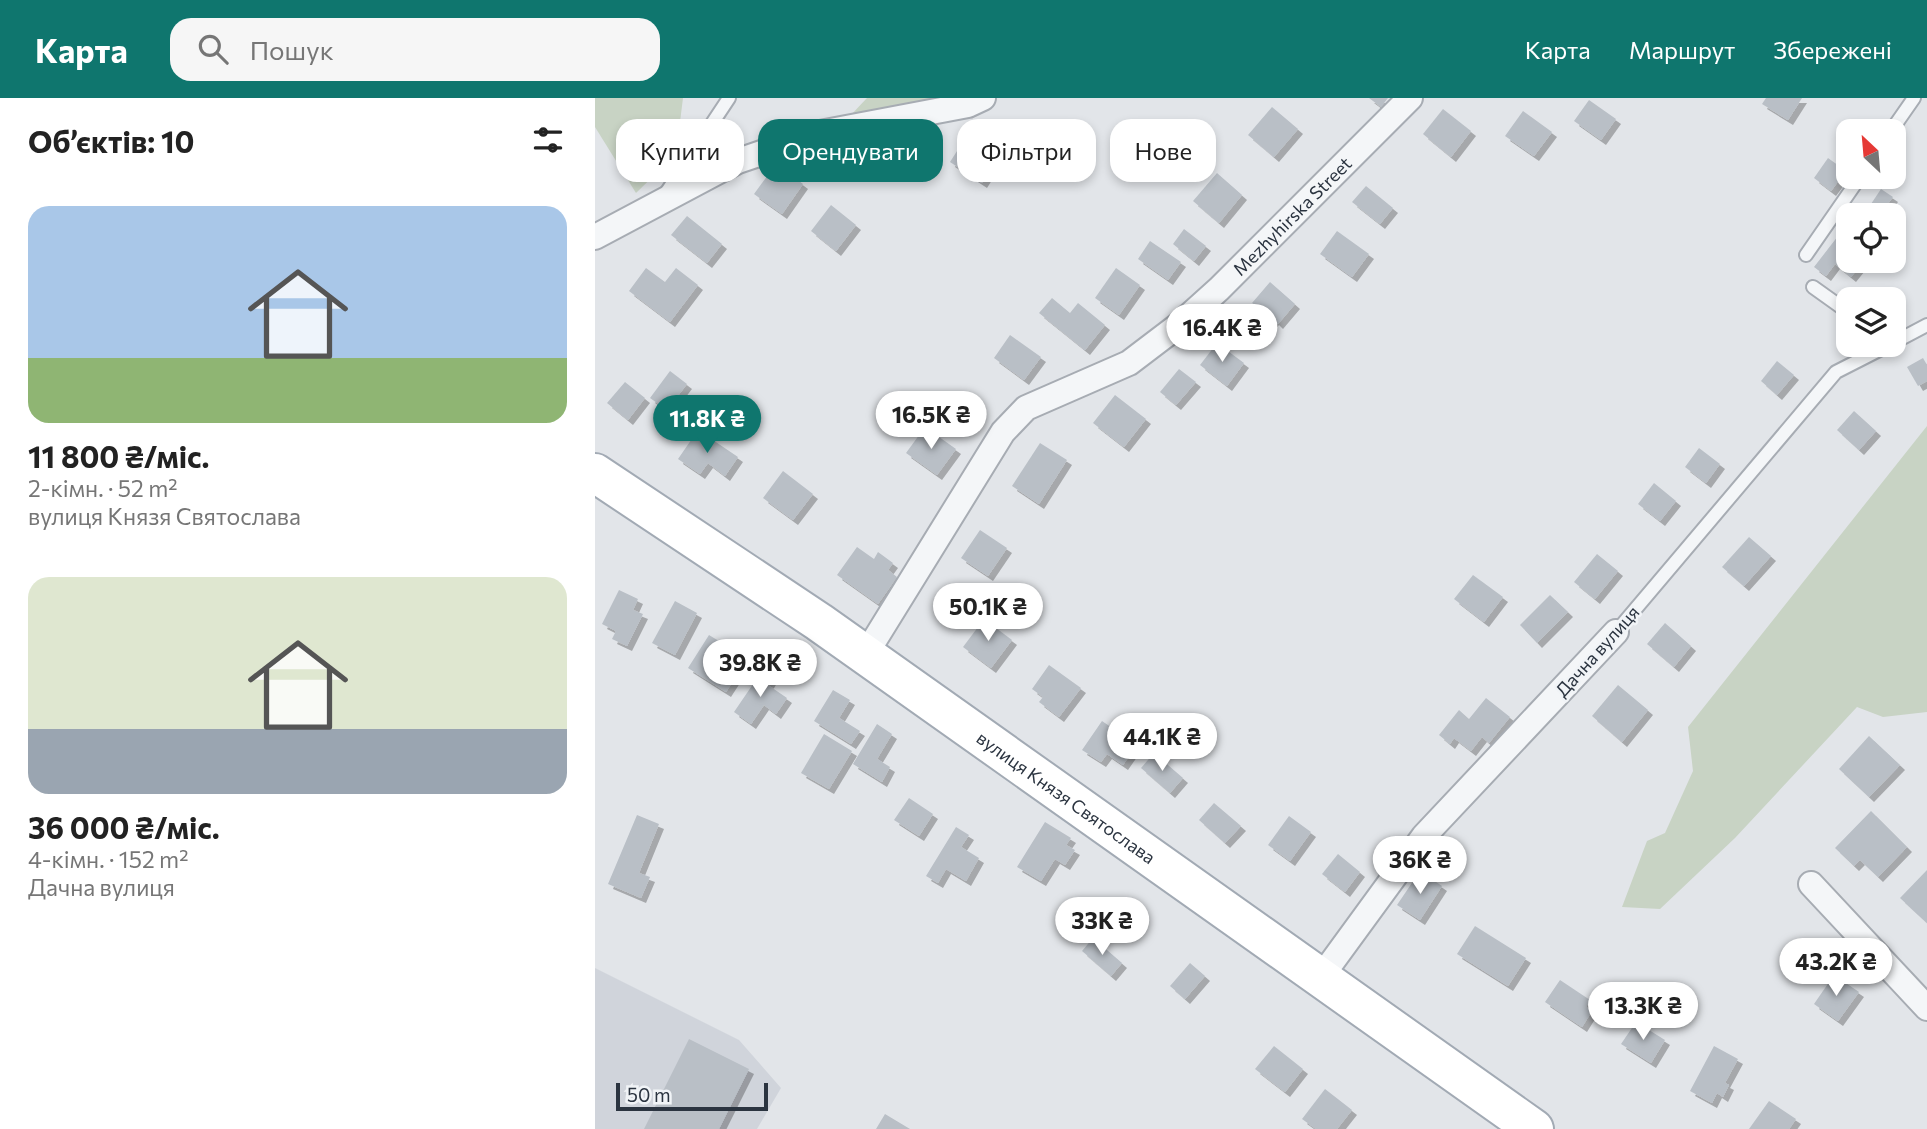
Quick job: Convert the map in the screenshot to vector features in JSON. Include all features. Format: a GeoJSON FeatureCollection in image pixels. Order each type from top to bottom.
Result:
{"type":"FeatureCollection","features":[{"type":"Feature","properties":{"kind":"main road","name":"вулиця Князя Святослава"},"geometry":{"type":"LineString","coordinates":[[595,473],[819,622],[1534,1129]]}},
{"type":"Feature","properties":{"kind":"street"},"geometry":{"type":"LineString","coordinates":[[595,237],[739,161],[820,133],[968,105],[983,98]]}},
{"type":"Feature","properties":{"kind":"street","name":"Mezhyhirska Street"},"geometry":{"type":"LineString","coordinates":[[865,657],[987,456],[1003,432],[1026,408],[1129,363],[1179,325],[1219,289],[1410,98]]}},
{"type":"Feature","properties":{"kind":"street","name":"Дачна вулиця"},"geometry":{"type":"LineString","coordinates":[[1321,977],[1424,836],[1616,632]]}},
{"type":"Feature","properties":{"kind":"street"},"geometry":{"type":"LineString","coordinates":[[1811,884],[1927,1008]]}},
{"type":"Feature","properties":{"kind":"lane"},"geometry":{"type":"LineString","coordinates":[[660,202],[729,98]]}},
{"type":"Feature","properties":{"kind":"lane"},"geometry":{"type":"LineString","coordinates":[[1899,119],[1914,98]]}},
{"type":"Feature","properties":{"kind":"lane"},"geometry":{"type":"LineString","coordinates":[[1806,255],[1852,189]]}},
{"type":"Feature","properties":{"kind":"lane"},"geometry":{"type":"LineString","coordinates":[[1813,287],[1836,303]]}},
{"type":"Feature","properties":{"kind":"lane","name":"Дачна вулиця"},"geometry":{"type":"LineString","coordinates":[[1906,336],[1927,325]]}},
{"type":"Feature","properties":{"kind":"lane","name":"Дачна вулиця"},"geometry":{"type":"LineString","coordinates":[[1616,632],[1836,372],[1865,357]]}},
{"type":"Feature","properties":{"kind":"shaded area"},"geometry":{"type":"Polygon","coordinates":[[[595,968],[739,1040],[781,1088],[757,1129],[595,1129],[595,968]]]}},
{"type":"Feature","properties":{"kind":"green space"},"geometry":{"type":"Polygon","coordinates":[[[595,98],[683,98],[680,119],[616,119],[616,161],[595,127],[595,98]]]}},
{"type":"Feature","properties":{"kind":"green space"},"geometry":{"type":"Polygon","coordinates":[[[867,98],[935,98],[850,116],[867,98]]]}},
{"type":"Feature","properties":{"kind":"green space"},"geometry":{"type":"Polygon","coordinates":[[[629,182],[647,182],[636,193],[629,182]]]}},
{"type":"Feature","properties":{"kind":"green space"},"geometry":{"type":"Polygon","coordinates":[[[1927,426],[1927,712],[1883,717],[1857,707],[1735,838],[1660,909],[1622,907],[1647,841],[1665,833],[1693,771],[1688,727],[1927,426]]]}},
{"type":"Feature","properties":{"kind":"building"},"geometry":{"type":"Polygon","coordinates":[[[1369,98],[1388,98],[1381,107],[1369,98]]]}},
{"type":"Feature","properties":{"kind":"building"},"geometry":{"type":"Polygon","coordinates":[[[1766,98],[1802,98],[1788,120],[1762,104],[1766,98]]]}},
{"type":"Feature","properties":{"kind":"building"},"geometry":{"type":"Polygon","coordinates":[[[1589,100],[1616,119],[1601,140],[1574,121],[1589,100]]]}},
{"type":"Feature","properties":{"kind":"building"},"geometry":{"type":"Polygon","coordinates":[[[1272,107],[1298,129],[1274,157],[1248,135],[1272,107]]]}},
{"type":"Feature","properties":{"kind":"building"},"geometry":{"type":"Polygon","coordinates":[[[1443,109],[1471,131],[1451,157],[1423,134],[1443,109]]]}},
{"type":"Feature","properties":{"kind":"building"},"geometry":{"type":"Polygon","coordinates":[[[1523,111],[1552,132],[1534,156],[1505,136],[1523,111]]]}},
{"type":"Feature","properties":{"kind":"building"},"geometry":{"type":"Polygon","coordinates":[[[957,151],[957,167],[950,162],[957,151]]]}},
{"type":"Feature","properties":{"kind":"building"},"geometry":{"type":"Polygon","coordinates":[[[1828,158],[1836,164],[1836,184],[1831,191],[1814,178],[1828,158]]]}},
{"type":"Feature","properties":{"kind":"building"},"geometry":{"type":"Polygon","coordinates":[[[1216,174],[1242,195],[1219,223],[1193,201],[1209,182],[1216,182],[1216,174]]]}},
{"type":"Feature","properties":{"kind":"building"},"geometry":{"type":"Polygon","coordinates":[[[763,182],[803,184],[782,214],[754,194],[763,182]]]}},
{"type":"Feature","properties":{"kind":"building"},"geometry":{"type":"Polygon","coordinates":[[[1366,186],[1393,208],[1380,224],[1352,202],[1366,186]]]}},
{"type":"Feature","properties":{"kind":"building"},"geometry":{"type":"Polygon","coordinates":[[[1881,189],[1893,197],[1888,203],[1872,203],[1881,189]]]}},
{"type":"Feature","properties":{"kind":"building"},"geometry":{"type":"Polygon","coordinates":[[[831,205],[856,225],[836,251],[811,231],[831,205]]]}},
{"type":"Feature","properties":{"kind":"building"},"geometry":{"type":"Polygon","coordinates":[[[687,216],[722,244],[707,263],[671,235],[687,216]]]}},
{"type":"Feature","properties":{"kind":"building"},"geometry":{"type":"Polygon","coordinates":[[[1184,229],[1206,246],[1194,261],[1173,244],[1184,229]]]}},
{"type":"Feature","properties":{"kind":"building"},"geometry":{"type":"Polygon","coordinates":[[[1337,231],[1369,254],[1352,277],[1320,254],[1337,231]]]}},
{"type":"Feature","properties":{"kind":"building"},"geometry":{"type":"Polygon","coordinates":[[[1836,239],[1836,265],[1826,276],[1814,267],[1836,239]]]}},
{"type":"Feature","properties":{"kind":"building"},"geometry":{"type":"Polygon","coordinates":[[[1150,241],[1181,262],[1168,280],[1138,259],[1150,241]]]}},
{"type":"Feature","properties":{"kind":"building"},"geometry":{"type":"Polygon","coordinates":[[[646,268],[665,282],[676,268],[698,285],[670,322],[629,291],[646,268]]]}},
{"type":"Feature","properties":{"kind":"building"},"geometry":{"type":"Polygon","coordinates":[[[1116,268],[1140,285],[1119,315],[1095,298],[1116,268]]]}},
{"type":"Feature","properties":{"kind":"building"},"geometry":{"type":"Polygon","coordinates":[[[1270,282],[1295,304],[1278,324],[1274,320],[1269,326],[1252,311],[1257,306],[1252,303],[1270,282]]]}},
{"type":"Feature","properties":{"kind":"building"},"geometry":{"type":"Polygon","coordinates":[[[1052,298],[1070,313],[1078,303],[1105,325],[1085,350],[1039,313],[1052,298]]]}},
{"type":"Feature","properties":{"kind":"building"},"geometry":{"type":"Polygon","coordinates":[[[1222,317],[1234,326],[1222,341],[1210,332],[1222,317]]]}},
{"type":"Feature","properties":{"kind":"building"},"geometry":{"type":"Polygon","coordinates":[[[1010,335],[1041,357],[1024,380],[994,358],[1010,335]]]}},
{"type":"Feature","properties":{"kind":"building"},"geometry":{"type":"Polygon","coordinates":[[[1217,343],[1244,363],[1227,386],[1200,365],[1217,343]]]}},
{"type":"Feature","properties":{"kind":"building"},"geometry":{"type":"Polygon","coordinates":[[[1923,358],[1927,365],[1927,381],[1918,386],[1907,367],[1923,358]]]}},
{"type":"Feature","properties":{"kind":"building"},"geometry":{"type":"Polygon","coordinates":[[[1777,361],[1794,375],[1777,395],[1761,381],[1777,361]]]}},
{"type":"Feature","properties":{"kind":"building"},"geometry":{"type":"Polygon","coordinates":[[[1179,369],[1196,382],[1176,405],[1160,392],[1179,369]]]}},
{"type":"Feature","properties":{"kind":"building"},"geometry":{"type":"Polygon","coordinates":[[[670,371],[687,384],[667,410],[650,398],[670,371]]]}},
{"type":"Feature","properties":{"kind":"building"},"geometry":{"type":"Polygon","coordinates":[[[625,382],[645,398],[628,420],[607,403],[625,382]]]}},
{"type":"Feature","properties":{"kind":"building"},"geometry":{"type":"Polygon","coordinates":[[[1115,395],[1146,419],[1124,447],[1093,423],[1115,395]]]}},
{"type":"Feature","properties":{"kind":"building"},"geometry":{"type":"Polygon","coordinates":[[[1854,411],[1876,431],[1859,450],[1837,430],[1854,411]]]}},
{"type":"Feature","properties":{"kind":"building"},"geometry":{"type":"Polygon","coordinates":[[[925,427],[956,449],[937,475],[906,453],[925,427]]]}},
{"type":"Feature","properties":{"kind":"building"},"geometry":{"type":"Polygon","coordinates":[[[698,430],[738,457],[725,476],[708,463],[700,474],[678,459],[698,430]]]}},
{"type":"Feature","properties":{"kind":"building"},"geometry":{"type":"Polygon","coordinates":[[[1040,443],[1067,460],[1039,504],[1012,486],[1040,443]]]}},
{"type":"Feature","properties":{"kind":"building"},"geometry":{"type":"Polygon","coordinates":[[[1699,448],[1720,464],[1706,483],[1685,467],[1699,448]]]}},
{"type":"Feature","properties":{"kind":"building"},"geometry":{"type":"Polygon","coordinates":[[[783,471],[813,494],[793,520],[763,498],[783,471]]]}},
{"type":"Feature","properties":{"kind":"building"},"geometry":{"type":"Polygon","coordinates":[[[1654,483],[1676,501],[1660,521],[1638,504],[1654,483]]]}},
{"type":"Feature","properties":{"kind":"building"},"geometry":{"type":"Polygon","coordinates":[[[980,530],[1007,548],[988,576],[961,558],[980,530]]]}},
{"type":"Feature","properties":{"kind":"building"},"geometry":{"type":"Polygon","coordinates":[[[1749,537],[1771,556],[1744,586],[1722,567],[1749,537]]]}},
{"type":"Feature","properties":{"kind":"building"},"geometry":{"type":"Polygon","coordinates":[[[857,547],[874,559],[878,552],[893,563],[888,570],[897,577],[878,604],[837,575],[857,547]]]}},
{"type":"Feature","properties":{"kind":"building"},"geometry":{"type":"Polygon","coordinates":[[[1597,554],[1618,571],[1595,599],[1574,582],[1597,554]]]}},
{"type":"Feature","properties":{"kind":"building"},"geometry":{"type":"Polygon","coordinates":[[[1473,575],[1503,597],[1484,622],[1454,599],[1473,575]]]}},
{"type":"Feature","properties":{"kind":"building"},"geometry":{"type":"Polygon","coordinates":[[[619,590],[638,599],[633,610],[643,614],[627,646],[612,639],[616,631],[602,624],[619,590]]]}},
{"type":"Feature","properties":{"kind":"building"},"geometry":{"type":"Polygon","coordinates":[[[1550,595],[1568,612],[1537,643],[1520,625],[1550,595]]]}},
{"type":"Feature","properties":{"kind":"building"},"geometry":{"type":"Polygon","coordinates":[[[675,601],[697,613],[675,655],[652,643],[675,601]]]}},
{"type":"Feature","properties":{"kind":"building"},"geometry":{"type":"Polygon","coordinates":[[[984,619],[1012,640],[991,668],[963,647],[984,619]]]}},
{"type":"Feature","properties":{"kind":"building"},"geometry":{"type":"Polygon","coordinates":[[[1665,623],[1691,646],[1674,667],[1647,644],[1665,623]]]}},
{"type":"Feature","properties":{"kind":"building"},"geometry":{"type":"Polygon","coordinates":[[[709,635],[727,646],[717,663],[737,675],[726,692],[688,668],[709,635]]]}},
{"type":"Feature","properties":{"kind":"building"},"geometry":{"type":"Polygon","coordinates":[[[1049,665],[1081,688],[1059,717],[1039,702],[1043,697],[1032,689],[1049,665]]]}},
{"type":"Feature","properties":{"kind":"building"},"geometry":{"type":"Polygon","coordinates":[[[762,671],[772,678],[768,685],[787,698],[776,714],[764,705],[751,724],[734,712],[762,671]]]}},
{"type":"Feature","properties":{"kind":"building"},"geometry":{"type":"Polygon","coordinates":[[[1618,685],[1648,710],[1622,742],[1592,716],[1618,685]]]}},
{"type":"Feature","properties":{"kind":"building"},"geometry":{"type":"Polygon","coordinates":[[[833,690],[850,700],[839,718],[860,731],[851,744],[814,721],[833,690]]]}},
{"type":"Feature","properties":{"kind":"building"},"geometry":{"type":"Polygon","coordinates":[[[1486,698],[1510,717],[1489,743],[1482,737],[1471,751],[1454,738],[1450,744],[1439,735],[1459,710],[1469,719],[1486,698]]]}},
{"type":"Feature","properties":{"kind":"building"},"geometry":{"type":"Polygon","coordinates":[[[1102,721],[1137,745],[1123,765],[1107,754],[1101,762],[1082,750],[1102,721]]]}},
{"type":"Feature","properties":{"kind":"building"},"geometry":{"type":"Polygon","coordinates":[[[877,724],[892,734],[877,759],[890,767],[882,782],[853,764],[877,724]]]}},
{"type":"Feature","properties":{"kind":"building"},"geometry":{"type":"Polygon","coordinates":[[[824,734],[852,751],[829,789],[801,773],[824,734]]]}},
{"type":"Feature","properties":{"kind":"building"},"geometry":{"type":"Polygon","coordinates":[[[1869,736],[1900,765],[1869,797],[1839,769],[1869,736]]]}},
{"type":"Feature","properties":{"kind":"building"},"geometry":{"type":"Polygon","coordinates":[[[1154,753],[1183,778],[1170,793],[1141,768],[1154,753]]]}},
{"type":"Feature","properties":{"kind":"building"},"geometry":{"type":"Polygon","coordinates":[[[909,798],[933,814],[919,836],[894,820],[909,798]]]}},
{"type":"Feature","properties":{"kind":"building"},"geometry":{"type":"Polygon","coordinates":[[[1214,803],[1241,826],[1225,843],[1199,820],[1214,803]]]}},
{"type":"Feature","properties":{"kind":"building"},"geometry":{"type":"Polygon","coordinates":[[[1871,811],[1907,847],[1878,877],[1860,860],[1854,866],[1835,848],[1871,811]]]}},
{"type":"Feature","properties":{"kind":"building"},"geometry":{"type":"Polygon","coordinates":[[[637,815],[659,824],[639,873],[650,877],[641,898],[608,884],[637,815]]]}},
{"type":"Feature","properties":{"kind":"building"},"geometry":{"type":"Polygon","coordinates":[[[1289,816],[1311,832],[1290,861],[1268,845],[1289,816]]]}},
{"type":"Feature","properties":{"kind":"building"},"geometry":{"type":"Polygon","coordinates":[[[1045,822],[1071,838],[1066,845],[1075,850],[1065,865],[1055,859],[1041,881],[1017,867],[1045,822]]]}},
{"type":"Feature","properties":{"kind":"building"},"geometry":{"type":"Polygon","coordinates":[[[956,827],[969,835],[961,847],[979,858],[966,881],[946,869],[938,883],[926,876],[956,827]]]}},
{"type":"Feature","properties":{"kind":"building"},"geometry":{"type":"Polygon","coordinates":[[[1338,854],[1360,872],[1345,892],[1322,874],[1338,854]]]}},
{"type":"Feature","properties":{"kind":"building"},"geometry":{"type":"Polygon","coordinates":[[[1927,870],[1927,923],[1900,898],[1927,870]]]}},
{"type":"Feature","properties":{"kind":"building"},"geometry":{"type":"Polygon","coordinates":[[[1420,871],[1442,886],[1420,920],[1397,905],[1420,871]]]}},
{"type":"Feature","properties":{"kind":"building"},"geometry":{"type":"Polygon","coordinates":[[[1475,926],[1526,958],[1508,986],[1457,954],[1475,926]]]}},
{"type":"Feature","properties":{"kind":"building"},"geometry":{"type":"Polygon","coordinates":[[[1093,938],[1122,963],[1111,976],[1082,951],[1093,938]]]}},
{"type":"Feature","properties":{"kind":"building"},"geometry":{"type":"Polygon","coordinates":[[[1190,963],[1205,976],[1185,999],[1170,986],[1190,963]]]}},
{"type":"Feature","properties":{"kind":"building"},"geometry":{"type":"Polygon","coordinates":[[[1834,975],[1859,992],[1838,1021],[1814,1004],[1834,975]]]}},
{"type":"Feature","properties":{"kind":"building"},"geometry":{"type":"Polygon","coordinates":[[[1560,980],[1590,1000],[1586,1007],[1592,1011],[1582,1027],[1545,1002],[1560,980]]]}},
{"type":"Feature","properties":{"kind":"building"},"geometry":{"type":"Polygon","coordinates":[[[1636,1022],[1665,1040],[1651,1063],[1621,1044],[1636,1022]]]}},
{"type":"Feature","properties":{"kind":"building"},"geometry":{"type":"Polygon","coordinates":[[[689,1039],[749,1069],[719,1129],[644,1129],[689,1039]]]}},
{"type":"Feature","properties":{"kind":"building"},"geometry":{"type":"Polygon","coordinates":[[[1274,1046],[1303,1069],[1285,1092],[1255,1069],[1274,1046]]]}},
{"type":"Feature","properties":{"kind":"building"},"geometry":{"type":"Polygon","coordinates":[[[1714,1046],[1738,1059],[1725,1083],[1729,1085],[1723,1097],[1717,1093],[1712,1103],[1690,1091],[1714,1046]]]}},
{"type":"Feature","properties":{"kind":"building"},"geometry":{"type":"Polygon","coordinates":[[[1325,1089],[1352,1110],[1337,1129],[1316,1129],[1302,1119],[1325,1089]]]}},
{"type":"Feature","properties":{"kind":"building"},"geometry":{"type":"Polygon","coordinates":[[[1769,1101],[1796,1119],[1789,1129],[1749,1129],[1769,1101]]]}},
{"type":"Feature","properties":{"kind":"building"},"geometry":{"type":"Polygon","coordinates":[[[885,1114],[910,1129],[876,1129],[885,1114]]]}}]}
